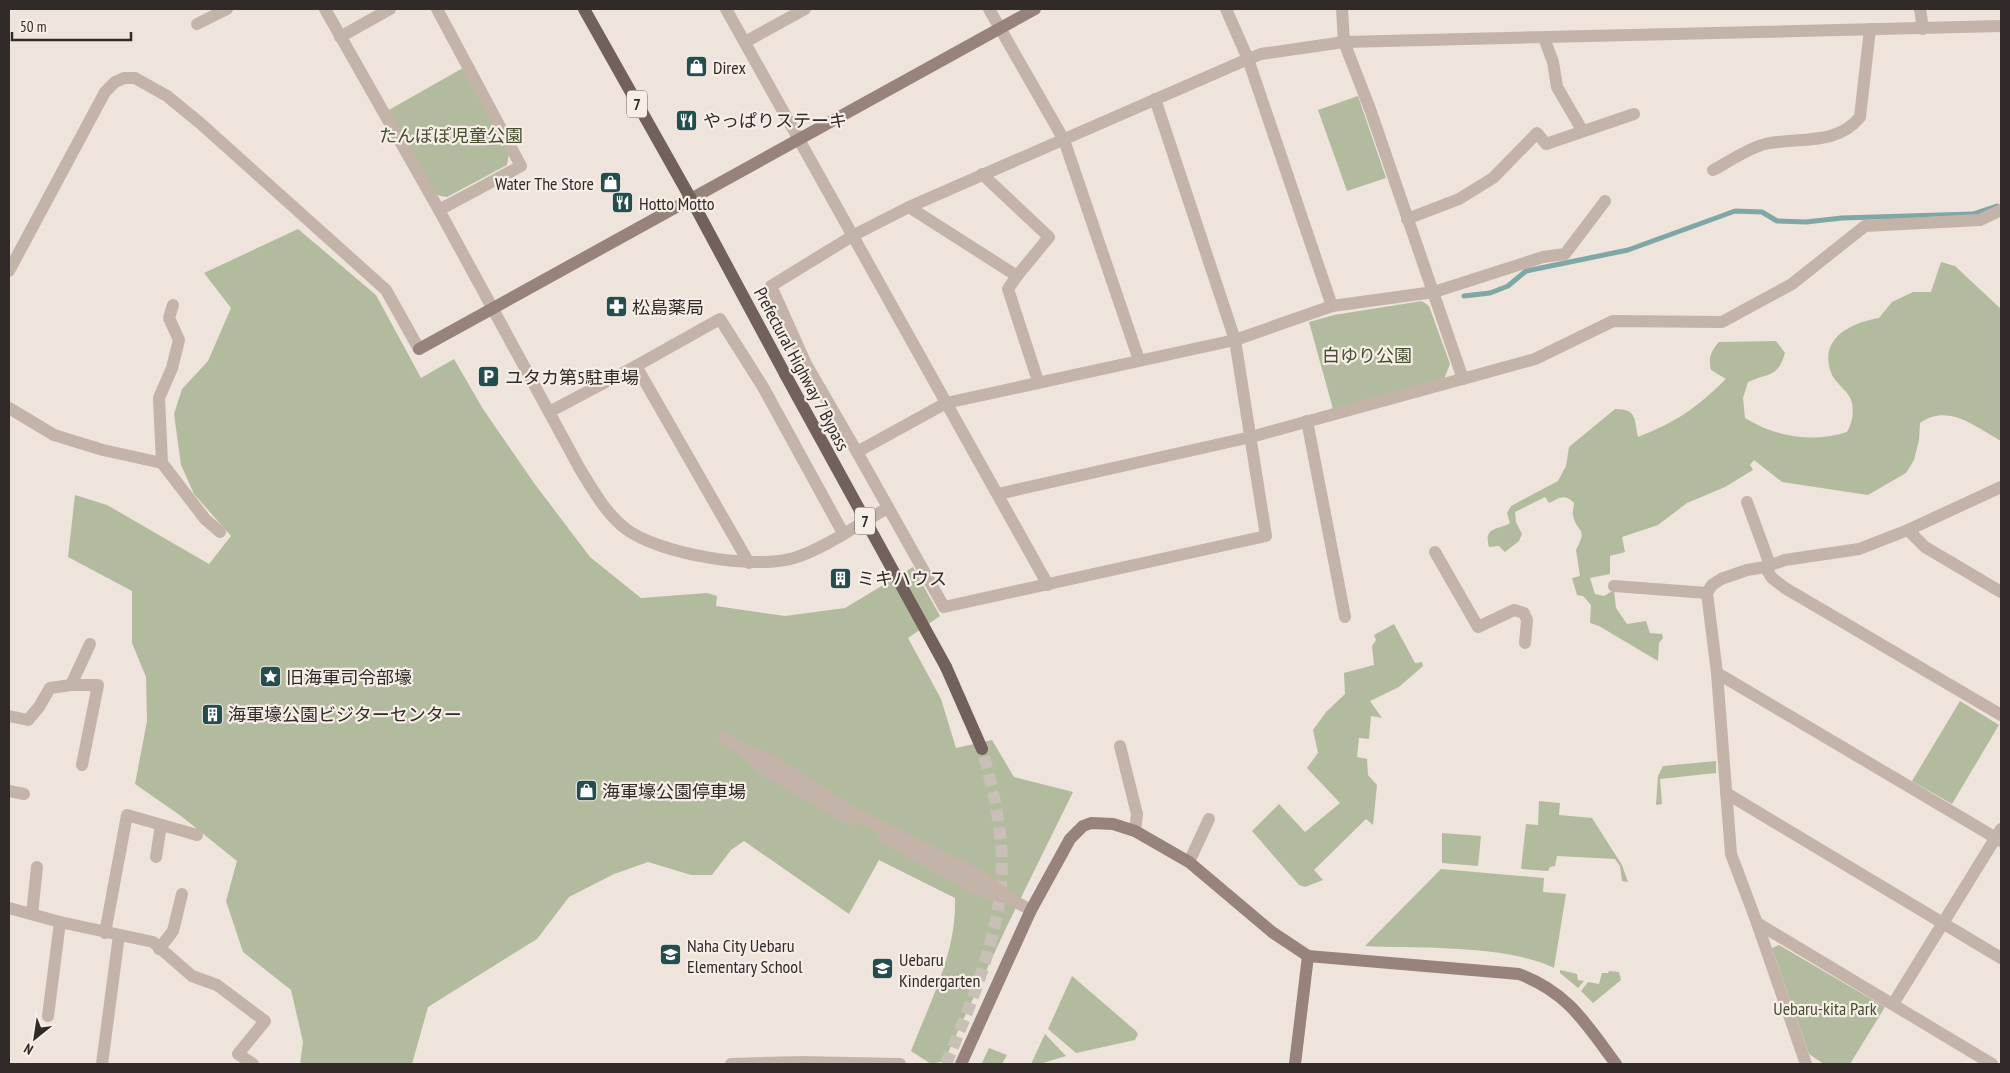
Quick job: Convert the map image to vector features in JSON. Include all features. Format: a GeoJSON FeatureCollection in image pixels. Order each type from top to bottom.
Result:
{"type":"FeatureCollection","features":[{"type":"Feature","properties":{"kind":"main road","name":"Prefectural Highway 7 Bypass"},"geometry":{"type":"LineString","coordinates":[[584,9],[691,199],[946,667],[982,749]]}},
{"type":"Feature","properties":{"kind":"street"},"geometry":{"type":"LineString","coordinates":[[325,9],[439,210],[491,308],[596,495],[626,530],[657,544],[714,558],[749,563],[782,561],[806,554],[888,508]]}},
{"type":"Feature","properties":{"kind":"street"},"geometry":{"type":"LineString","coordinates":[[340,37],[390,9]]}},
{"type":"Feature","properties":{"kind":"street"},"geometry":{"type":"LineString","coordinates":[[437,9],[521,166],[439,210]]}},
{"type":"Feature","properties":{"kind":"street"},"geometry":{"type":"LineString","coordinates":[[726,9],[1048,585]]}},
{"type":"Feature","properties":{"kind":"street"},"geometry":{"type":"LineString","coordinates":[[745,42],[805,9]]}},
{"type":"Feature","properties":{"kind":"street"},"geometry":{"type":"LineString","coordinates":[[989,9],[1064,140],[1139,360]]}},
{"type":"Feature","properties":{"kind":"street"},"geometry":{"type":"LineString","coordinates":[[9,271],[105,92],[124,78],[136,78],[167,96],[200,123],[386,290],[419,349],[1035,9]]}},
{"type":"Feature","properties":{"kind":"street"},"geometry":{"type":"LineString","coordinates":[[1226,9],[1248,59],[1332,306]]}},
{"type":"Feature","properties":{"kind":"street"},"geometry":{"type":"LineString","coordinates":[[1342,9],[1344,42],[1370,109],[1463,379]]}},
{"type":"Feature","properties":{"kind":"street"},"geometry":{"type":"LineString","coordinates":[[1920,9],[1923,29]]}},
{"type":"Feature","properties":{"kind":"street"},"geometry":{"type":"LineString","coordinates":[[198,24],[222,10]]}},
{"type":"Feature","properties":{"kind":"street"},"geometry":{"type":"LineString","coordinates":[[1155,99],[1235,340],[1266,536],[944,607],[806,364],[771,286],[854,235],[909,207],[982,174],[1064,140],[1155,99],[1261,54],[1344,42],[2001,26]]}},
{"type":"Feature","properties":{"kind":"street"},"geometry":{"type":"LineString","coordinates":[[1713,170],[1764,144],[1839,135],[1852,126],[1860,117],[1870,29]]}},
{"type":"Feature","properties":{"kind":"street"},"geometry":{"type":"LineString","coordinates":[[1544,38],[1553,62],[1557,88],[1582,130]]}},
{"type":"Feature","properties":{"kind":"street"},"geometry":{"type":"LineString","coordinates":[[1407,219],[1460,199],[1493,178],[1537,133],[1546,144],[1582,130],[1634,114]]}},
{"type":"Feature","properties":{"kind":"street"},"geometry":{"type":"LineString","coordinates":[[982,174],[1049,238],[1008,289],[1038,381]]}},
{"type":"Feature","properties":{"kind":"street"},"geometry":{"type":"LineString","coordinates":[[856,452],[946,403],[1038,381],[1235,340],[1332,306],[1434,292],[1543,257],[1565,254],[1605,201]]}},
{"type":"Feature","properties":{"kind":"street"},"geometry":{"type":"LineString","coordinates":[[909,207],[1017,276]]}},
{"type":"Feature","properties":{"kind":"street"},"geometry":{"type":"LineString","coordinates":[[998,494],[1251,437],[1535,359],[1612,321],[1722,322],[1792,284],[1866,226],[1980,220],[2001,210]]}},
{"type":"Feature","properties":{"kind":"street"},"geometry":{"type":"LineString","coordinates":[[173,305],[169,318],[179,340],[172,368],[159,398],[162,464],[206,519],[220,532]]}},
{"type":"Feature","properties":{"kind":"street"},"geometry":{"type":"LineString","coordinates":[[549,412],[720,319],[763,387],[843,533]]}},
{"type":"Feature","properties":{"kind":"street"},"geometry":{"type":"LineString","coordinates":[[636,366],[749,563]]}},
{"type":"Feature","properties":{"kind":"street"},"geometry":{"type":"LineString","coordinates":[[9,408],[54,435],[103,450],[162,464]]}},
{"type":"Feature","properties":{"kind":"street"},"geometry":{"type":"LineString","coordinates":[[1306,421],[1345,617]]}},
{"type":"Feature","properties":{"kind":"street"},"geometry":{"type":"LineString","coordinates":[[1806,1064],[1731,854],[1717,673],[1707,592],[1712,585],[1721,579],[1747,570],[1785,560],[1859,549],[1908,530],[2001,488]]}},
{"type":"Feature","properties":{"kind":"street"},"geometry":{"type":"LineString","coordinates":[[1747,502],[1772,578],[1785,588],[2001,715]]}},
{"type":"Feature","properties":{"kind":"street"},"geometry":{"type":"LineString","coordinates":[[1908,530],[1925,547],[2001,592]]}},
{"type":"Feature","properties":{"kind":"street"},"geometry":{"type":"LineString","coordinates":[[1435,552],[1478,627],[1514,610],[1524,612],[1528,620],[1524,643]]}},
{"type":"Feature","properties":{"kind":"street"},"geometry":{"type":"LineString","coordinates":[[1614,586],[1707,592]]}},
{"type":"Feature","properties":{"kind":"street"},"geometry":{"type":"LineString","coordinates":[[71,685],[90,644]]}},
{"type":"Feature","properties":{"kind":"street"},"geometry":{"type":"LineString","coordinates":[[1717,673],[2000,836],[1893,1004]]}},
{"type":"Feature","properties":{"kind":"street"},"geometry":{"type":"LineString","coordinates":[[9,716],[28,720],[39,707],[50,688],[71,685],[98,685],[82,765]]}},
{"type":"Feature","properties":{"kind":"street"},"geometry":{"type":"LineString","coordinates":[[725,738],[741,749],[760,767],[813,800],[876,832],[976,889],[1014,901],[1031,910]]}},
{"type":"Feature","properties":{"kind":"street"},"geometry":{"type":"LineString","coordinates":[[1120,746],[1137,814],[1135,831]]}},
{"type":"Feature","properties":{"kind":"street"},"geometry":{"type":"LineString","coordinates":[[9,791],[24,794]]}},
{"type":"Feature","properties":{"kind":"street"},"geometry":{"type":"LineString","coordinates":[[1726,793],[2001,958]]}},
{"type":"Feature","properties":{"kind":"street"},"geometry":{"type":"LineString","coordinates":[[105,933],[127,815],[197,835]]}},
{"type":"Feature","properties":{"kind":"street"},"geometry":{"type":"LineString","coordinates":[[1189,862],[1209,819]]}},
{"type":"Feature","properties":{"kind":"street"},"geometry":{"type":"LineString","coordinates":[[961,1064],[1031,910],[1070,839],[1083,826],[1102,822],[1135,831],[1189,862],[1277,936],[1308,956],[1520,974],[1543,983],[1559,995],[1583,1019],[1616,1064]]}},
{"type":"Feature","properties":{"kind":"street"},"geometry":{"type":"LineString","coordinates":[[156,857],[161,825]]}},
{"type":"Feature","properties":{"kind":"street"},"geometry":{"type":"LineString","coordinates":[[32,914],[37,867]]}},
{"type":"Feature","properties":{"kind":"street"},"geometry":{"type":"LineString","coordinates":[[159,949],[173,931],[182,894]]}},
{"type":"Feature","properties":{"kind":"street"},"geometry":{"type":"LineString","coordinates":[[9,908],[105,933],[153,942],[192,976],[217,985],[265,1020],[238,1054],[253,1064]]}},
{"type":"Feature","properties":{"kind":"street"},"geometry":{"type":"LineString","coordinates":[[48,1016],[60,922]]}},
{"type":"Feature","properties":{"kind":"street"},"geometry":{"type":"LineString","coordinates":[[1757,923],[1992,1064]]}},
{"type":"Feature","properties":{"kind":"street"},"geometry":{"type":"LineString","coordinates":[[102,1064],[120,935]]}},
{"type":"Feature","properties":{"kind":"street"},"geometry":{"type":"LineString","coordinates":[[1295,1064],[1308,956]]}},
{"type":"Feature","properties":{"kind":"street"},"geometry":{"type":"LineString","coordinates":[[731,1064],[900,1064]]}},
{"type":"Feature","properties":{"kind":"green space","name":"たんぽぽ児童公園"},"geometry":{"type":"Polygon","coordinates":[[[463,68],[509,153],[507,165],[447,197],[436,195],[387,111],[463,68]]]}},
{"type":"Feature","properties":{"kind":"green space"},"geometry":{"type":"Polygon","coordinates":[[[1358,96],[1386,178],[1347,191],[1318,110],[1358,96]]]}},
{"type":"Feature","properties":{"kind":"green space"},"geometry":{"type":"Polygon","coordinates":[[[298,229],[376,295],[421,378],[454,359],[483,409],[534,483],[590,557],[641,598],[707,593],[717,596],[716,606],[785,616],[845,608],[913,567],[940,616],[908,638],[941,699],[956,748],[992,740],[1014,777],[1073,792],[1007,926],[944,1061],[931,1064],[911,1051],[947,957],[952,938],[955,898],[879,860],[849,914],[744,841],[731,850],[712,875],[691,875],[648,862],[614,874],[569,897],[537,939],[428,1007],[412,1064],[300,1064],[303,1042],[291,990],[243,952],[226,901],[237,861],[181,816],[135,784],[147,721],[146,677],[132,643],[132,591],[68,557],[75,495],[107,505],[209,564],[231,536],[194,494],[181,465],[174,414],[182,389],[208,361],[231,308],[204,273],[298,229]]]}},
{"type":"Feature","properties":{"kind":"green space"},"geometry":{"type":"Polygon","coordinates":[[[1941,262],[1955,266],[2001,309],[2001,441],[1962,419],[1941,415],[1931,417],[1920,423],[1919,440],[1914,460],[1906,473],[1868,495],[1782,482],[1754,460],[1750,465],[1753,470],[1725,487],[1687,503],[1658,525],[1622,537],[1625,552],[1610,556],[1610,574],[1590,578],[1595,594],[1604,596],[1614,590],[1616,608],[1627,624],[1646,621],[1650,633],[1662,634],[1663,638],[1659,643],[1658,661],[1599,626],[1590,623],[1591,605],[1583,596],[1577,595],[1572,578],[1580,576],[1576,550],[1582,533],[1575,521],[1573,514],[1574,503],[1571,500],[1562,497],[1549,503],[1545,497],[1515,512],[1516,522],[1522,534],[1519,541],[1505,552],[1499,546],[1489,547],[1488,535],[1490,532],[1510,523],[1507,513],[1511,506],[1558,481],[1566,466],[1569,447],[1615,409],[1631,413],[1634,417],[1638,437],[1675,420],[1715,389],[1726,379],[1711,370],[1710,366],[1711,355],[1719,342],[1776,341],[1785,353],[1779,367],[1775,371],[1748,382],[1743,398],[1745,418],[1769,430],[1794,436],[1821,437],[1847,432],[1852,418],[1852,403],[1849,395],[1832,375],[1829,352],[1833,342],[1847,329],[1868,320],[1879,318],[1892,302],[1913,292],[1931,292],[1941,262]]]}},
{"type":"Feature","properties":{"kind":"green space","name":"白ゆり公園"},"geometry":{"type":"Polygon","coordinates":[[[1422,301],[1429,306],[1450,364],[1444,379],[1333,409],[1309,322],[1334,315],[1422,301]]]}},
{"type":"Feature","properties":{"kind":"green space"},"geometry":{"type":"Polygon","coordinates":[[[1394,624],[1415,663],[1422,662],[1423,666],[1399,687],[1370,701],[1382,718],[1371,716],[1369,739],[1359,738],[1357,757],[1367,759],[1368,775],[1377,785],[1373,825],[1366,819],[1314,870],[1323,880],[1305,887],[1299,885],[1252,831],[1279,804],[1305,832],[1340,803],[1307,768],[1318,753],[1313,730],[1326,712],[1345,694],[1344,673],[1374,665],[1372,646],[1376,640],[1374,635],[1394,624]]]}},
{"type":"Feature","properties":{"kind":"green space"},"geometry":{"type":"Polygon","coordinates":[[[1960,701],[1999,725],[1952,804],[1912,781],[1960,701]]]}},
{"type":"Feature","properties":{"kind":"green space"},"geometry":{"type":"Polygon","coordinates":[[[1716,761],[1716,773],[1660,779],[1662,804],[1656,805],[1658,776],[1663,766],[1716,761]]]}},
{"type":"Feature","properties":{"kind":"green space"},"geometry":{"type":"Polygon","coordinates":[[[1539,801],[1560,803],[1559,815],[1592,818],[1622,865],[1628,882],[1622,881],[1620,866],[1615,859],[1557,856],[1555,866],[1550,867],[1548,871],[1521,869],[1526,824],[1538,825],[1539,801]]]}},
{"type":"Feature","properties":{"kind":"green space"},"geometry":{"type":"Polygon","coordinates":[[[1442,833],[1481,836],[1478,866],[1442,863],[1442,833]]]}},
{"type":"Feature","properties":{"kind":"green space"},"geometry":{"type":"Polygon","coordinates":[[[1441,869],[1544,878],[1543,892],[1566,894],[1554,968],[1534,960],[1487,951],[1365,946],[1441,869]]]}},
{"type":"Feature","properties":{"kind":"green space","name":"Uebaru-kita Park"},"geometry":{"type":"Polygon","coordinates":[[[1779,945],[1885,1007],[1850,1064],[1824,1064],[1809,1054],[1772,948],[1779,945]]]}},
{"type":"Feature","properties":{"kind":"green space"},"geometry":{"type":"Polygon","coordinates":[[[1560,970],[1577,974],[1578,980],[1584,981],[1578,988],[1560,973],[1560,970]]]}},
{"type":"Feature","properties":{"kind":"green space"},"geometry":{"type":"Polygon","coordinates":[[[1609,971],[1619,972],[1621,980],[1593,1003],[1581,991],[1588,982],[1599,984],[1602,973],[1608,973],[1609,971]]]}},
{"type":"Feature","properties":{"kind":"green space"},"geometry":{"type":"Polygon","coordinates":[[[1072,976],[1136,1031],[1138,1034],[1135,1040],[1076,1053],[1048,1029],[1072,976]]]}},
{"type":"Feature","properties":{"kind":"green space"},"geometry":{"type":"Polygon","coordinates":[[[1045,1034],[1066,1056],[1040,1064],[1031,1064],[1045,1034]]]}},
{"type":"Feature","properties":{"kind":"green space"},"geometry":{"type":"Polygon","coordinates":[[[989,1048],[1007,1055],[1002,1064],[982,1063],[989,1048]]]}},
{"type":"Feature","properties":{"kind":"waterway"},"geometry":{"type":"LineString","coordinates":[[1464,296],[1490,293],[1508,286],[1526,271],[1628,250],[1735,211],[1762,212],[1777,221],[1806,222],[1842,218],[1973,214],[1997,206]]}},
{"type":"Feature","properties":{"kind":"tunnel"},"geometry":{"type":"LineString","coordinates":[[946,1064],[972,999],[987,954],[994,931],[1001,885],[1002,868],[998,816],[982,749]]}},
{"type":"Feature","properties":{"kind":"place","name":"Direx"},"geometry":{"type":"Point","coordinates":[697,67]}},
{"type":"Feature","properties":{"kind":"place","name":"やっぱりステーキ"},"geometry":{"type":"Point","coordinates":[687,120]}},
{"type":"Feature","properties":{"kind":"place","name":"Water The Store"},"geometry":{"type":"Point","coordinates":[610,183]}},
{"type":"Feature","properties":{"kind":"place","name":"Hotto Motto"},"geometry":{"type":"Point","coordinates":[623,203]}},
{"type":"Feature","properties":{"kind":"place","name":"松島薬局"},"geometry":{"type":"Point","coordinates":[616,307]}},
{"type":"Feature","properties":{"kind":"place","name":"ユタカ第5駐車場"},"geometry":{"type":"Point","coordinates":[489,377]}},
{"type":"Feature","properties":{"kind":"place","name":"ミキハウス"},"geometry":{"type":"Point","coordinates":[841,578]}},
{"type":"Feature","properties":{"kind":"place","name":"旧海軍司令部壕"},"geometry":{"type":"Point","coordinates":[270,677]}},
{"type":"Feature","properties":{"kind":"place","name":"海軍壕公園ビジターセンター"},"geometry":{"type":"Point","coordinates":[212,714]}},
{"type":"Feature","properties":{"kind":"place","name":"海軍壕公園停車場"},"geometry":{"type":"Point","coordinates":[586,791]}},
{"type":"Feature","properties":{"kind":"place","name":"Naha City Uebaru Elementary School"},"geometry":{"type":"Point","coordinates":[671,955]}},
{"type":"Feature","properties":{"kind":"place","name":"Uebaru Kindergarten"},"geometry":{"type":"Point","coordinates":[883,969]}}]}
